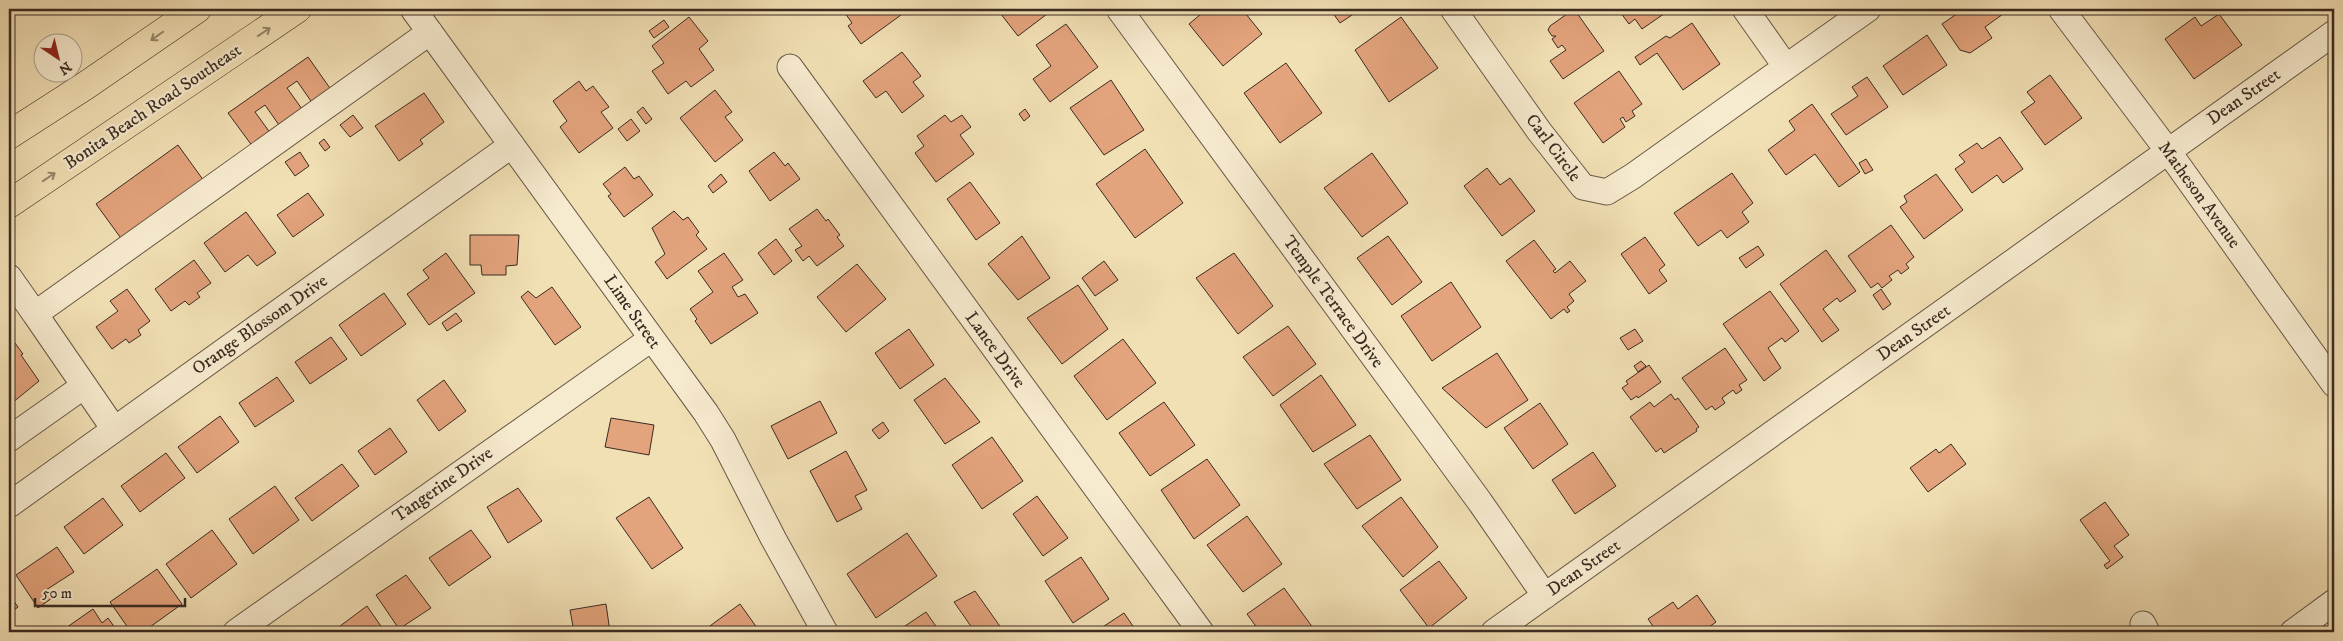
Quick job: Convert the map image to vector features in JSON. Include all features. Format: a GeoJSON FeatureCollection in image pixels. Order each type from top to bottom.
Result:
{"type":"FeatureCollection","features":[{"type":"Feature","properties":{"kind":"main road"},"geometry":{"type":"LineString","coordinates":[[9,135],[197,9]]}},
{"type":"Feature","properties":{"kind":"main road","name":"Bonita Beach Road Southeast"},"geometry":{"type":"LineString","coordinates":[[9,204],[297,9]]}},
{"type":"Feature","properties":{"kind":"street","name":"Lime Street"},"geometry":{"type":"LineString","coordinates":[[412,9],[706,412],[724,440],[772,538],[825,632]]}},
{"type":"Feature","properties":{"kind":"street","name":"Temple Terrace Drive"},"geometry":{"type":"LineString","coordinates":[[1119,9],[1474,494],[1545,596]]}},
{"type":"Feature","properties":{"kind":"street","name":"Carl Circle"},"geometry":{"type":"LineString","coordinates":[[1453,9],[1539,131],[1583,187],[1600,192],[1607,192],[1633,176],[1868,9]]}},
{"type":"Feature","properties":{"kind":"street"},"geometry":{"type":"LineString","coordinates":[[1745,9],[1786,67]]}},
{"type":"Feature","properties":{"kind":"street","name":"Matheson Avenue"},"geometry":{"type":"LineString","coordinates":[[2061,9],[2168,151],[2334,384]]}},
{"type":"Feature","properties":{"kind":"street"},"geometry":{"type":"LineString","coordinates":[[35,314],[430,32]]}},
{"type":"Feature","properties":{"kind":"street","name":"Dean Street"},"geometry":{"type":"LineString","coordinates":[[1494,632],[2334,33]]}},
{"type":"Feature","properties":{"kind":"street","name":"Lance Drive"},"geometry":{"type":"LineString","coordinates":[[790,67],[1201,632]]}},
{"type":"Feature","properties":{"kind":"street","name":"Orange Blossom Drive"},"geometry":{"type":"LineString","coordinates":[[9,505],[512,145]]}},
{"type":"Feature","properties":{"kind":"street"},"geometry":{"type":"LineString","coordinates":[[9,278],[114,429]]}},
{"type":"Feature","properties":{"kind":"street","name":"Tangerine Drive"},"geometry":{"type":"LineString","coordinates":[[236,632],[651,339]]}},
{"type":"Feature","properties":{"kind":"street"},"geometry":{"type":"LineString","coordinates":[[9,439],[84,386]]}},
{"type":"Feature","properties":{"kind":"street"},"geometry":{"type":"LineString","coordinates":[[2293,632],[2334,602]]}},
{"type":"Feature","properties":{"kind":"building"},"geometry":{"type":"Polygon","coordinates":[[[897,9],[901,15],[861,44],[848,26],[852,23],[843,10],[897,9]]]}},
{"type":"Feature","properties":{"kind":"building"},"geometry":{"type":"Polygon","coordinates":[[[997,9],[1043,9],[1047,14],[1018,36],[997,9]]]}},
{"type":"Feature","properties":{"kind":"building"},"geometry":{"type":"Polygon","coordinates":[[[1207,9],[1242,9],[1262,34],[1223,66],[1189,24],[1207,9]]]}},
{"type":"Feature","properties":{"kind":"building"},"geometry":{"type":"Polygon","coordinates":[[[1330,9],[1361,9],[1340,23],[1330,9]]]}},
{"type":"Feature","properties":{"kind":"building"},"geometry":{"type":"Polygon","coordinates":[[[1574,9],[1604,51],[1563,79],[1550,61],[1566,50],[1562,45],[1558,48],[1552,39],[1556,36],[1552,36],[1548,30],[1550,26],[1574,9]]]}},
{"type":"Feature","properties":{"kind":"building"},"geometry":{"type":"Polygon","coordinates":[[[1618,9],[1671,9],[1642,29],[1635,19],[1629,24],[1618,9]]]}},
{"type":"Feature","properties":{"kind":"building"},"geometry":{"type":"Polygon","coordinates":[[[1964,9],[2010,9],[1985,27],[1992,38],[1970,53],[1960,50],[1942,24],[1964,9]]]}},
{"type":"Feature","properties":{"kind":"building"},"geometry":{"type":"Polygon","coordinates":[[[2219,14],[2242,45],[2194,79],[2165,39],[2195,17],[2201,26],[2219,14]]]}},
{"type":"Feature","properties":{"kind":"building"},"geometry":{"type":"Polygon","coordinates":[[[689,17],[708,41],[699,49],[714,70],[691,87],[686,81],[668,94],[652,71],[664,63],[652,46],[689,17]]]}},
{"type":"Feature","properties":{"kind":"building"},"geometry":{"type":"Polygon","coordinates":[[[1401,17],[1438,68],[1389,102],[1355,50],[1401,17]]]}},
{"type":"Feature","properties":{"kind":"building"},"geometry":{"type":"Polygon","coordinates":[[[664,20],[669,27],[654,38],[649,31],[664,20]]]}},
{"type":"Feature","properties":{"kind":"building"},"geometry":{"type":"Polygon","coordinates":[[[1692,23],[1720,64],[1683,90],[1657,53],[1640,65],[1635,57],[1666,36],[1670,38],[1692,23]]]}},
{"type":"Feature","properties":{"kind":"building"},"geometry":{"type":"Polygon","coordinates":[[[1066,24],[1098,67],[1050,102],[1033,79],[1051,66],[1036,45],[1066,24]]]}},
{"type":"Feature","properties":{"kind":"building"},"geometry":{"type":"Polygon","coordinates":[[[1927,35],[1947,65],[1903,95],[1883,66],[1927,35]]]}},
{"type":"Feature","properties":{"kind":"building"},"geometry":{"type":"Polygon","coordinates":[[[902,52],[921,76],[913,82],[924,96],[902,113],[886,91],[876,98],[863,81],[902,52]]]}},
{"type":"Feature","properties":{"kind":"building"},"geometry":{"type":"Polygon","coordinates":[[[308,57],[332,91],[313,104],[297,81],[287,88],[302,109],[279,125],[265,105],[255,112],[271,134],[253,147],[228,113],[308,57]]]}},
{"type":"Feature","properties":{"kind":"building"},"geometry":{"type":"Polygon","coordinates":[[[1286,63],[1322,113],[1280,143],[1244,93],[1286,63]]]}},
{"type":"Feature","properties":{"kind":"building"},"geometry":{"type":"Polygon","coordinates":[[[1619,71],[1642,104],[1632,111],[1635,116],[1626,122],[1623,117],[1620,119],[1625,127],[1603,143],[1574,103],[1619,71]]]}},
{"type":"Feature","properties":{"kind":"building"},"geometry":{"type":"Polygon","coordinates":[[[2050,75],[2082,118],[2045,145],[2021,112],[2035,102],[2027,92],[2050,75]]]}},
{"type":"Feature","properties":{"kind":"building"},"geometry":{"type":"Polygon","coordinates":[[[1867,77],[1888,107],[1846,135],[1831,114],[1858,96],[1852,87],[1867,77]]]}},
{"type":"Feature","properties":{"kind":"building"},"geometry":{"type":"Polygon","coordinates":[[[1111,80],[1144,130],[1104,155],[1070,108],[1111,80]]]}},
{"type":"Feature","properties":{"kind":"building"},"geometry":{"type":"Polygon","coordinates":[[[579,81],[586,91],[593,86],[609,107],[601,112],[613,128],[579,153],[560,127],[567,121],[553,101],[579,81]]]}},
{"type":"Feature","properties":{"kind":"building"},"geometry":{"type":"Polygon","coordinates":[[[715,90],[732,112],[725,117],[743,140],[715,162],[680,118],[715,90]]]}},
{"type":"Feature","properties":{"kind":"building"},"geometry":{"type":"Polygon","coordinates":[[[424,93],[444,122],[420,140],[423,144],[399,161],[375,126],[424,93]]]}},
{"type":"Feature","properties":{"kind":"building"},"geometry":{"type":"Polygon","coordinates":[[[1812,104],[1860,172],[1839,187],[1815,154],[1786,175],[1768,150],[1795,130],[1789,121],[1812,104]]]}},
{"type":"Feature","properties":{"kind":"building"},"geometry":{"type":"Polygon","coordinates":[[[643,107],[652,119],[646,124],[637,112],[643,107]]]}},
{"type":"Feature","properties":{"kind":"building"},"geometry":{"type":"Polygon","coordinates":[[[1025,109],[1030,116],[1024,121],[1019,114],[1025,109]]]}},
{"type":"Feature","properties":{"kind":"building"},"geometry":{"type":"Polygon","coordinates":[[[353,115],[363,128],[350,137],[340,125],[353,115]]]}},
{"type":"Feature","properties":{"kind":"building"},"geometry":{"type":"Polygon","coordinates":[[[945,115],[951,122],[962,115],[971,127],[960,135],[974,154],[936,182],[915,153],[924,146],[917,136],[945,115]]]}},
{"type":"Feature","properties":{"kind":"building"},"geometry":{"type":"Polygon","coordinates":[[[631,119],[640,131],[627,141],[618,129],[631,119]]]}},
{"type":"Feature","properties":{"kind":"building"},"geometry":{"type":"Polygon","coordinates":[[[2000,137],[2023,169],[2003,183],[1997,175],[1972,193],[1955,169],[1965,162],[1959,155],[1977,143],[1982,149],[2000,137]]]}},
{"type":"Feature","properties":{"kind":"building"},"geometry":{"type":"Polygon","coordinates":[[[324,139],[330,147],[325,151],[319,143],[324,139]]]}},
{"type":"Feature","properties":{"kind":"building"},"geometry":{"type":"Polygon","coordinates":[[[178,145],[204,181],[123,241],[96,204],[178,145]]]}},
{"type":"Feature","properties":{"kind":"building"},"geometry":{"type":"Polygon","coordinates":[[[1145,149],[1183,203],[1135,238],[1096,184],[1145,149]]]}},
{"type":"Feature","properties":{"kind":"building"},"geometry":{"type":"Polygon","coordinates":[[[300,152],[309,166],[295,176],[285,162],[300,152]]]}},
{"type":"Feature","properties":{"kind":"building"},"geometry":{"type":"Polygon","coordinates":[[[774,152],[785,166],[788,163],[800,179],[770,201],[749,171],[774,152]]]}},
{"type":"Feature","properties":{"kind":"building"},"geometry":{"type":"Polygon","coordinates":[[[1372,153],[1408,203],[1362,237],[1324,188],[1372,153]]]}},
{"type":"Feature","properties":{"kind":"building"},"geometry":{"type":"Polygon","coordinates":[[[1866,159],[1873,170],[1865,174],[1859,163],[1866,159]]]}},
{"type":"Feature","properties":{"kind":"building"},"geometry":{"type":"Polygon","coordinates":[[[625,167],[634,179],[639,176],[653,195],[624,217],[608,196],[611,194],[603,184],[625,167]]]}},
{"type":"Feature","properties":{"kind":"building"},"geometry":{"type":"Polygon","coordinates":[[[1487,168],[1500,185],[1510,178],[1535,211],[1502,236],[1464,186],[1487,168]]]}},
{"type":"Feature","properties":{"kind":"building"},"geometry":{"type":"Polygon","coordinates":[[[1732,173],[1753,203],[1742,212],[1749,222],[1727,238],[1721,230],[1698,246],[1674,213],[1732,173]]]}},
{"type":"Feature","properties":{"kind":"building"},"geometry":{"type":"Polygon","coordinates":[[[721,174],[727,182],[713,193],[708,186],[721,174]]]}},
{"type":"Feature","properties":{"kind":"building"},"geometry":{"type":"Polygon","coordinates":[[[1936,174],[1963,210],[1924,239],[1900,207],[1907,202],[1904,196],[1936,174]]]}},
{"type":"Feature","properties":{"kind":"building"},"geometry":{"type":"Polygon","coordinates":[[[970,182],[1000,223],[976,240],[947,199],[970,182]]]}},
{"type":"Feature","properties":{"kind":"building"},"geometry":{"type":"Polygon","coordinates":[[[308,193],[324,215],[293,237],[277,215],[308,193]]]}},
{"type":"Feature","properties":{"kind":"building"},"geometry":{"type":"Polygon","coordinates":[[[817,209],[826,221],[828,219],[840,235],[837,237],[844,246],[817,266],[809,256],[803,261],[795,250],[802,246],[789,229],[817,209]]]}},
{"type":"Feature","properties":{"kind":"building"},"geometry":{"type":"Polygon","coordinates":[[[674,211],[683,220],[688,217],[699,232],[696,235],[707,249],[667,279],[655,262],[665,254],[652,228],[674,211]]]}},
{"type":"Feature","properties":{"kind":"building"},"geometry":{"type":"Polygon","coordinates":[[[246,212],[276,253],[257,266],[248,255],[225,272],[204,243],[246,212]]]}},
{"type":"Feature","properties":{"kind":"building"},"geometry":{"type":"Polygon","coordinates":[[[1891,225],[1914,257],[1906,264],[1909,268],[1901,274],[1898,270],[1889,276],[1892,280],[1882,288],[1878,283],[1871,288],[1848,256],[1891,225]]]}},
{"type":"Feature","properties":{"kind":"building"},"geometry":{"type":"Polygon","coordinates":[[[470,235],[519,235],[517,265],[506,266],[506,275],[482,275],[481,265],[470,265],[470,235]]]}},
{"type":"Feature","properties":{"kind":"building"},"geometry":{"type":"Polygon","coordinates":[[[1022,236],[1050,278],[1018,300],[988,264],[1022,236]]]}},
{"type":"Feature","properties":{"kind":"building"},"geometry":{"type":"Polygon","coordinates":[[[1388,236],[1422,282],[1392,305],[1357,258],[1388,236]]]}},
{"type":"Feature","properties":{"kind":"building"},"geometry":{"type":"Polygon","coordinates":[[[1645,237],[1665,265],[1659,270],[1667,281],[1649,294],[1621,254],[1645,237]]]}},
{"type":"Feature","properties":{"kind":"building"},"geometry":{"type":"Polygon","coordinates":[[[776,239],[792,261],[774,275],[758,253],[776,239]]]}},
{"type":"Feature","properties":{"kind":"building"},"geometry":{"type":"Polygon","coordinates":[[[1534,240],[1556,269],[1553,271],[1555,273],[1570,261],[1586,281],[1569,294],[1574,301],[1567,307],[1570,311],[1567,313],[1564,309],[1551,319],[1506,261],[1534,240]]]}},
{"type":"Feature","properties":{"kind":"building"},"geometry":{"type":"Polygon","coordinates":[[[1758,246],[1764,255],[1746,268],[1739,258],[1758,246]]]}},
{"type":"Feature","properties":{"kind":"building"},"geometry":{"type":"Polygon","coordinates":[[[1826,250],[1856,291],[1840,302],[1837,298],[1823,309],[1839,330],[1822,342],[1780,284],[1826,250]]]}},
{"type":"Feature","properties":{"kind":"building"},"geometry":{"type":"Polygon","coordinates":[[[446,253],[475,293],[429,325],[407,294],[429,278],[423,270],[446,253]]]}},
{"type":"Feature","properties":{"kind":"building"},"geometry":{"type":"Polygon","coordinates":[[[724,253],[743,280],[732,287],[738,297],[745,294],[758,313],[711,344],[695,321],[697,319],[690,309],[713,292],[698,271],[724,253]]]}},
{"type":"Feature","properties":{"kind":"building"},"geometry":{"type":"Polygon","coordinates":[[[1234,253],[1273,306],[1238,334],[1196,278],[1234,253]]]}},
{"type":"Feature","properties":{"kind":"building"},"geometry":{"type":"Polygon","coordinates":[[[194,260],[211,283],[197,293],[200,297],[189,305],[185,301],[171,311],[155,289],[194,260]]]}},
{"type":"Feature","properties":{"kind":"building"},"geometry":{"type":"Polygon","coordinates":[[[1104,261],[1118,280],[1095,296],[1082,278],[1104,261]]]}},
{"type":"Feature","properties":{"kind":"building"},"geometry":{"type":"Polygon","coordinates":[[[857,264],[886,299],[846,332],[817,297],[857,264]]]}},
{"type":"Feature","properties":{"kind":"building"},"geometry":{"type":"Polygon","coordinates":[[[1451,282],[1481,327],[1432,361],[1401,316],[1451,282]]]}},
{"type":"Feature","properties":{"kind":"building"},"geometry":{"type":"Polygon","coordinates":[[[1078,285],[1108,329],[1062,364],[1027,318],[1078,285]]]}},
{"type":"Feature","properties":{"kind":"building"},"geometry":{"type":"Polygon","coordinates":[[[552,287],[581,327],[555,345],[521,297],[528,291],[536,298],[552,287]]]}},
{"type":"Feature","properties":{"kind":"building"},"geometry":{"type":"Polygon","coordinates":[[[127,289],[150,321],[138,330],[141,335],[129,343],[126,339],[112,349],[96,327],[118,311],[110,301],[127,289]]]}},
{"type":"Feature","properties":{"kind":"building"},"geometry":{"type":"Polygon","coordinates":[[[1881,289],[1891,304],[1883,310],[1873,295],[1881,289]]]}},
{"type":"Feature","properties":{"kind":"building"},"geometry":{"type":"Polygon","coordinates":[[[1770,291],[1799,331],[1785,342],[1782,338],[1768,348],[1781,368],[1764,381],[1723,324],[1770,291]]]}},
{"type":"Feature","properties":{"kind":"building"},"geometry":{"type":"Polygon","coordinates":[[[384,293],[406,324],[361,356],[339,325],[384,293]]]}},
{"type":"Feature","properties":{"kind":"building"},"geometry":{"type":"Polygon","coordinates":[[[456,313],[462,321],[447,331],[442,323],[456,313]]]}},
{"type":"Feature","properties":{"kind":"building"},"geometry":{"type":"Polygon","coordinates":[[[1288,326],[1316,364],[1273,396],[1243,357],[1288,326]]]}},
{"type":"Feature","properties":{"kind":"building"},"geometry":{"type":"Polygon","coordinates":[[[909,329],[934,365],[900,389],[875,353],[909,329]]]}},
{"type":"Feature","properties":{"kind":"building"},"geometry":{"type":"Polygon","coordinates":[[[1635,329],[1643,341],[1628,350],[1620,338],[1635,329]]]}},
{"type":"Feature","properties":{"kind":"building"},"geometry":{"type":"Polygon","coordinates":[[[331,337],[347,359],[310,384],[295,362],[331,337]]]}},
{"type":"Feature","properties":{"kind":"building"},"geometry":{"type":"Polygon","coordinates":[[[9,339],[13,345],[15,343],[23,354],[21,355],[39,381],[12,403],[11,401],[9,402],[9,339]]]}},
{"type":"Feature","properties":{"kind":"building"},"geometry":{"type":"Polygon","coordinates":[[[1123,339],[1156,383],[1107,420],[1074,376],[1123,339]]]}},
{"type":"Feature","properties":{"kind":"building"},"geometry":{"type":"Polygon","coordinates":[[[1725,348],[1747,380],[1739,385],[1742,390],[1736,394],[1733,390],[1722,398],[1725,403],[1715,410],[1712,406],[1706,410],[1682,378],[1725,348]]]}},
{"type":"Feature","properties":{"kind":"building"},"geometry":{"type":"Polygon","coordinates":[[[1497,353],[1528,400],[1486,428],[1442,388],[1497,353]]]}},
{"type":"Feature","properties":{"kind":"building"},"geometry":{"type":"Polygon","coordinates":[[[1641,361],[1646,366],[1638,372],[1634,366],[1641,361]]]}},
{"type":"Feature","properties":{"kind":"building"},"geometry":{"type":"Polygon","coordinates":[[[1649,365],[1661,382],[1638,398],[1637,396],[1631,400],[1622,388],[1628,384],[1626,381],[1649,365]]]}},
{"type":"Feature","properties":{"kind":"building"},"geometry":{"type":"Polygon","coordinates":[[[1321,375],[1356,425],[1313,452],[1280,405],[1321,375]]]}},
{"type":"Feature","properties":{"kind":"building"},"geometry":{"type":"Polygon","coordinates":[[[277,377],[294,401],[255,427],[239,403],[277,377]]]}},
{"type":"Feature","properties":{"kind":"building"},"geometry":{"type":"Polygon","coordinates":[[[945,378],[980,422],[945,444],[914,400],[945,378]]]}},
{"type":"Feature","properties":{"kind":"building"},"geometry":{"type":"Polygon","coordinates":[[[444,380],[466,411],[439,431],[417,400],[444,380]]]}},
{"type":"Feature","properties":{"kind":"building"},"geometry":{"type":"Polygon","coordinates":[[[1671,394],[1675,400],[1678,398],[1699,427],[1696,429],[1697,431],[1664,453],[1661,448],[1656,452],[1630,417],[1650,402],[1654,407],[1671,394]]]}},
{"type":"Feature","properties":{"kind":"building"},"geometry":{"type":"Polygon","coordinates":[[[820,401],[837,433],[788,459],[771,426],[820,401]]]}},
{"type":"Feature","properties":{"kind":"building"},"geometry":{"type":"Polygon","coordinates":[[[1164,402],[1195,445],[1150,476],[1119,433],[1164,402]]]}},
{"type":"Feature","properties":{"kind":"building"},"geometry":{"type":"Polygon","coordinates":[[[1540,403],[1568,444],[1533,469],[1504,428],[1540,403]]]}},
{"type":"Feature","properties":{"kind":"building"},"geometry":{"type":"Polygon","coordinates":[[[220,416],[239,442],[197,473],[178,447],[220,416]]]}},
{"type":"Feature","properties":{"kind":"building"},"geometry":{"type":"Polygon","coordinates":[[[611,418],[654,425],[649,455],[605,447],[611,418]]]}},
{"type":"Feature","properties":{"kind":"building"},"geometry":{"type":"Polygon","coordinates":[[[883,422],[889,431],[879,439],[872,430],[883,422]]]}},
{"type":"Feature","properties":{"kind":"building"},"geometry":{"type":"Polygon","coordinates":[[[390,428],[407,452],[375,475],[358,451],[390,428]]]}},
{"type":"Feature","properties":{"kind":"building"},"geometry":{"type":"Polygon","coordinates":[[[1370,435],[1401,480],[1357,509],[1324,464],[1370,435]]]}},
{"type":"Feature","properties":{"kind":"building"},"geometry":{"type":"Polygon","coordinates":[[[992,437],[1023,481],[982,509],[952,465],[992,437]]]}},
{"type":"Feature","properties":{"kind":"building"},"geometry":{"type":"Polygon","coordinates":[[[1951,444],[1966,464],[1928,492],[1910,468],[1936,449],[1939,453],[1951,444]]]}},
{"type":"Feature","properties":{"kind":"building"},"geometry":{"type":"Polygon","coordinates":[[[846,451],[867,490],[855,496],[862,509],[837,522],[810,471],[846,451]]]}},
{"type":"Feature","properties":{"kind":"building"},"geometry":{"type":"Polygon","coordinates":[[[1593,452],[1616,486],[1575,514],[1552,480],[1593,452]]]}},
{"type":"Feature","properties":{"kind":"building"},"geometry":{"type":"Polygon","coordinates":[[[166,453],[185,478],[140,512],[121,486],[166,453]]]}},
{"type":"Feature","properties":{"kind":"building"},"geometry":{"type":"Polygon","coordinates":[[[1207,459],[1240,505],[1194,539],[1161,490],[1207,459]]]}},
{"type":"Feature","properties":{"kind":"building"},"geometry":{"type":"Polygon","coordinates":[[[342,464],[359,486],[312,521],[295,498],[342,464]]]}},
{"type":"Feature","properties":{"kind":"building"},"geometry":{"type":"Polygon","coordinates":[[[275,486],[299,520],[253,554],[229,519],[275,486]]]}},
{"type":"Feature","properties":{"kind":"building"},"geometry":{"type":"Polygon","coordinates":[[[518,488],[542,521],[508,543],[487,507],[518,488]]]}},
{"type":"Feature","properties":{"kind":"building"},"geometry":{"type":"Polygon","coordinates":[[[1037,496],[1068,538],[1043,556],[1013,514],[1037,496]]]}},
{"type":"Feature","properties":{"kind":"building"},"geometry":{"type":"Polygon","coordinates":[[[649,497],[683,548],[652,569],[616,518],[649,497]]]}},
{"type":"Feature","properties":{"kind":"building"},"geometry":{"type":"Polygon","coordinates":[[[1401,497],[1438,547],[1403,577],[1362,526],[1401,497]]]}},
{"type":"Feature","properties":{"kind":"building"},"geometry":{"type":"Polygon","coordinates":[[[103,498],[123,525],[84,554],[64,527],[103,498]]]}},
{"type":"Feature","properties":{"kind":"building"},"geometry":{"type":"Polygon","coordinates":[[[2105,502],[2129,535],[2114,546],[2123,557],[2107,569],[2104,565],[2110,561],[2080,520],[2105,502]]]}},
{"type":"Feature","properties":{"kind":"building"},"geometry":{"type":"Polygon","coordinates":[[[1247,516],[1282,564],[1243,592],[1207,545],[1247,516]]]}},
{"type":"Feature","properties":{"kind":"building"},"geometry":{"type":"Polygon","coordinates":[[[212,530],[237,564],[191,598],[166,564],[212,530]]]}},
{"type":"Feature","properties":{"kind":"building"},"geometry":{"type":"Polygon","coordinates":[[[471,530],[491,557],[449,586],[429,558],[471,530]]]}},
{"type":"Feature","properties":{"kind":"building"},"geometry":{"type":"Polygon","coordinates":[[[907,533],[937,576],[876,618],[847,574],[907,533]]]}},
{"type":"Feature","properties":{"kind":"building"},"geometry":{"type":"Polygon","coordinates":[[[57,547],[74,572],[46,590],[52,598],[38,608],[16,575],[57,547]]]}},
{"type":"Feature","properties":{"kind":"building"},"geometry":{"type":"Polygon","coordinates":[[[1081,557],[1109,599],[1073,623],[1045,581],[1081,557]]]}},
{"type":"Feature","properties":{"kind":"building"},"geometry":{"type":"Polygon","coordinates":[[[1439,561],[1467,598],[1429,628],[1400,590],[1439,561]]]}},
{"type":"Feature","properties":{"kind":"building"},"geometry":{"type":"Polygon","coordinates":[[[157,569],[182,604],[143,632],[131,632],[110,602],[157,569]]]}},
{"type":"Feature","properties":{"kind":"building"},"geometry":{"type":"Polygon","coordinates":[[[406,575],[431,608],[399,629],[376,595],[406,575]]]}},
{"type":"Feature","properties":{"kind":"building"},"geometry":{"type":"Polygon","coordinates":[[[1284,588],[1316,632],[1260,632],[1247,614],[1284,588]]]}},
{"type":"Feature","properties":{"kind":"building"},"geometry":{"type":"Polygon","coordinates":[[[975,591],[1004,632],[975,632],[954,602],[975,591]]]}},
{"type":"Feature","properties":{"kind":"building"},"geometry":{"type":"Polygon","coordinates":[[[9,594],[18,607],[9,614],[9,594]]]}},
{"type":"Feature","properties":{"kind":"building"},"geometry":{"type":"Polygon","coordinates":[[[1697,595],[1716,622],[1705,630],[1707,632],[1657,632],[1648,619],[1673,602],[1678,609],[1697,595]]]}},
{"type":"Feature","properties":{"kind":"building"},"geometry":{"type":"Polygon","coordinates":[[[606,604],[610,632],[574,632],[570,610],[606,604]]]}},
{"type":"Feature","properties":{"kind":"building"},"geometry":{"type":"Polygon","coordinates":[[[740,604],[760,632],[703,631],[740,604]]]}},
{"type":"Feature","properties":{"kind":"building"},"geometry":{"type":"Polygon","coordinates":[[[367,606],[385,632],[332,632],[367,606]]]}},
{"type":"Feature","properties":{"kind":"building"},"geometry":{"type":"Polygon","coordinates":[[[93,609],[102,623],[108,618],[118,632],[60,632],[93,609]]]}},
{"type":"Feature","properties":{"kind":"building"},"geometry":{"type":"Polygon","coordinates":[[[926,612],[940,632],[896,632],[926,612]]]}},
{"type":"Feature","properties":{"kind":"building"},"geometry":{"type":"Polygon","coordinates":[[[1124,613],[1137,632],[1095,632],[1124,613]]]}},
{"type":"Feature","properties":{"kind":"building"},"geometry":{"type":"Polygon","coordinates":[[[9,614],[15,623],[9,628],[9,614]]]}}]}
